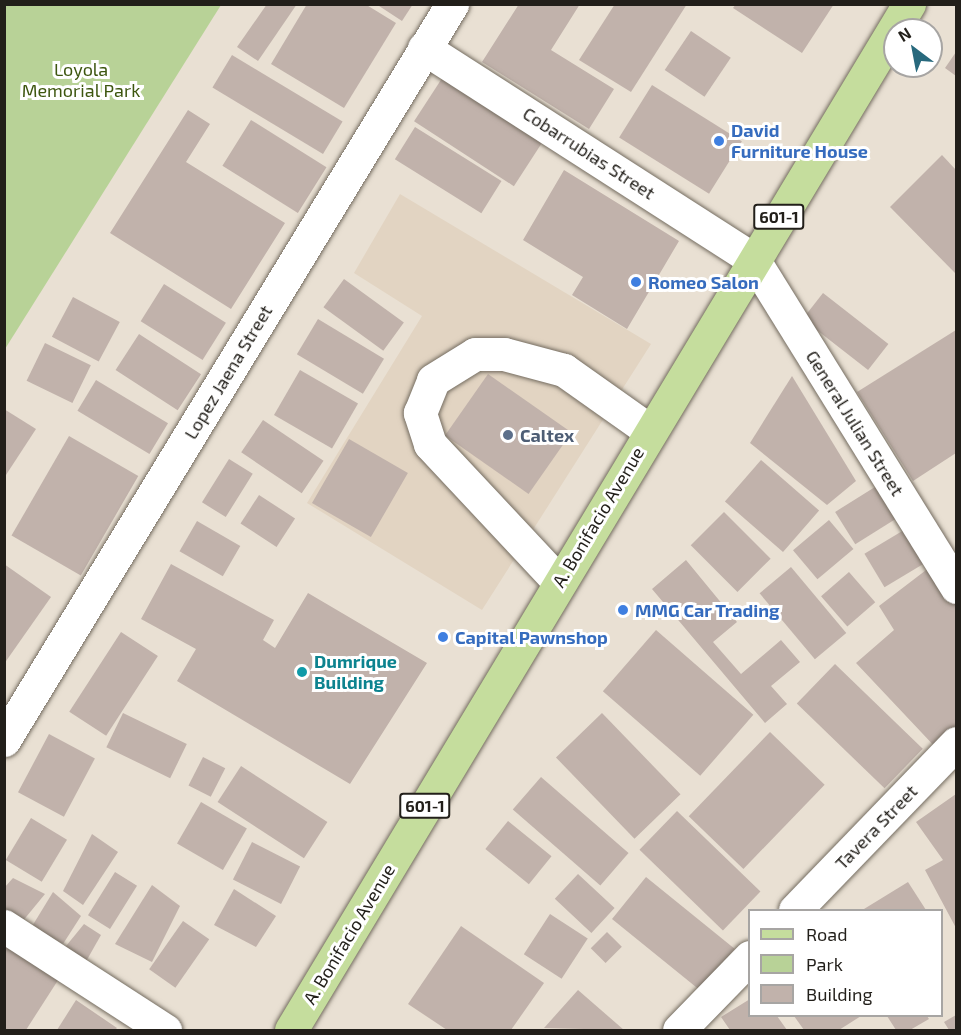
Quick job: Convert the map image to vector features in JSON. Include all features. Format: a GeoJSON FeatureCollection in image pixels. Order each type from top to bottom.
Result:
{"type":"FeatureCollection","features":[{"type":"Feature","properties":{"kind":"main road","name":"A. Bonifacio Avenue"},"geometry":{"type":"LineString","coordinates":[[291,1030],[753,259],[909,4]]}},
{"type":"Feature","properties":{"kind":"street","name":"Lopez Jaena Street"},"geometry":{"type":"LineString","coordinates":[[4,740],[452,4]]}},
{"type":"Feature","properties":{"kind":"street","name":"Cobarrubias Street"},"geometry":{"type":"LineString","coordinates":[[424,48],[753,259]]}},
{"type":"Feature","properties":{"kind":"street","name":"General Julian Street"},"geometry":{"type":"LineString","coordinates":[[753,259],[957,587]]}},
{"type":"Feature","properties":{"kind":"street"},"geometry":{"type":"LineString","coordinates":[[559,582],[430,444],[420,412],[433,380],[475,354],[504,354],[564,370],[650,431]]}},
{"type":"Feature","properties":{"kind":"street","name":"Tavera Street"},"geometry":{"type":"LineString","coordinates":[[796,909],[957,744]]}},
{"type":"Feature","properties":{"kind":"street"},"geometry":{"type":"LineString","coordinates":[[4,926],[165,1030]]}},
{"type":"Feature","properties":{"kind":"street"},"geometry":{"type":"LineString","coordinates":[[679,1030],[748,959]]}},
{"type":"Feature","properties":{"kind":"shaded area"},"geometry":{"type":"Polygon","coordinates":[[[400,194],[651,344],[482,610],[307,503],[422,316],[354,273],[400,194]]]}},
{"type":"Feature","properties":{"kind":"green space","name":"Loyola Memorial Park"},"geometry":{"type":"Polygon","coordinates":[[[4,5],[221,5],[5,349],[4,5]]]}},
{"type":"Feature","properties":{"kind":"building"},"geometry":{"type":"Polygon","coordinates":[[[267,4],[297,4],[258,61],[237,47],[267,4]]]}},
{"type":"Feature","properties":{"kind":"building"},"geometry":{"type":"Polygon","coordinates":[[[307,4],[365,4],[396,23],[344,108],[271,64],[307,4]]]}},
{"type":"Feature","properties":{"kind":"building"},"geometry":{"type":"Polygon","coordinates":[[[376,4],[413,4],[402,21],[376,4]]]}},
{"type":"Feature","properties":{"kind":"building"},"geometry":{"type":"Polygon","coordinates":[[[519,4],[580,4],[551,50],[614,89],[589,129],[482,62],[519,4]]]}},
{"type":"Feature","properties":{"kind":"building"},"geometry":{"type":"Polygon","coordinates":[[[615,4],[687,4],[631,92],[579,60],[615,4]]]}},
{"type":"Feature","properties":{"kind":"building"},"geometry":{"type":"Polygon","coordinates":[[[736,4],[834,4],[802,53],[733,8],[736,4]]]}},
{"type":"Feature","properties":{"kind":"building"},"geometry":{"type":"Polygon","coordinates":[[[691,31],[731,58],[705,97],[665,70],[691,31]]]}},
{"type":"Feature","properties":{"kind":"building"},"geometry":{"type":"Polygon","coordinates":[[[956,52],[956,76],[945,68],[956,52]]]}},
{"type":"Feature","properties":{"kind":"building"},"geometry":{"type":"Polygon","coordinates":[[[232,55],[343,121],[323,154],[212,88],[232,55]]]}},
{"type":"Feature","properties":{"kind":"building"},"geometry":{"type":"Polygon","coordinates":[[[450,66],[550,131],[514,186],[414,121],[450,66]]]}},
{"type":"Feature","properties":{"kind":"building"},"geometry":{"type":"Polygon","coordinates":[[[652,85],[742,141],[709,194],[619,138],[652,85]]]}},
{"type":"Feature","properties":{"kind":"building"},"geometry":{"type":"Polygon","coordinates":[[[188,110],[210,124],[186,162],[285,223],[231,309],[110,233],[188,110]]]}},
{"type":"Feature","properties":{"kind":"building"},"geometry":{"type":"Polygon","coordinates":[[[251,120],[326,167],[298,213],[222,166],[251,120]]]}},
{"type":"Feature","properties":{"kind":"building"},"geometry":{"type":"Polygon","coordinates":[[[415,127],[502,181],[481,213],[395,159],[415,127]]]}},
{"type":"Feature","properties":{"kind":"building"},"geometry":{"type":"Polygon","coordinates":[[[942,155],[956,170],[956,274],[890,207],[942,155]]]}},
{"type":"Feature","properties":{"kind":"building"},"geometry":{"type":"Polygon","coordinates":[[[564,170],[679,241],[627,329],[572,295],[583,277],[523,240],[564,170]]]}},
{"type":"Feature","properties":{"kind":"building"},"geometry":{"type":"Polygon","coordinates":[[[344,279],[404,322],[383,351],[323,307],[344,279]]]}},
{"type":"Feature","properties":{"kind":"building"},"geometry":{"type":"Polygon","coordinates":[[[164,284],[226,323],[203,360],[141,321],[164,284]]]}},
{"type":"Feature","properties":{"kind":"building"},"geometry":{"type":"Polygon","coordinates":[[[823,293],[888,344],[868,370],[803,319],[823,293]]]}},
{"type":"Feature","properties":{"kind":"building"},"geometry":{"type":"Polygon","coordinates":[[[73,297],[120,322],[99,362],[52,337],[73,297]]]}},
{"type":"Feature","properties":{"kind":"building"},"geometry":{"type":"Polygon","coordinates":[[[318,319],[384,359],[363,394],[297,354],[318,319]]]}},
{"type":"Feature","properties":{"kind":"building"},"geometry":{"type":"Polygon","coordinates":[[[956,330],[956,453],[913,481],[857,392],[956,330]]]}},
{"type":"Feature","properties":{"kind":"building"},"geometry":{"type":"Polygon","coordinates":[[[139,334],[201,374],[178,410],[116,370],[139,334]]]}},
{"type":"Feature","properties":{"kind":"building"},"geometry":{"type":"Polygon","coordinates":[[[45,343],[91,365],[72,403],[27,381],[45,343]]]}},
{"type":"Feature","properties":{"kind":"building"},"geometry":{"type":"Polygon","coordinates":[[[300,370],[358,404],[332,449],[274,415],[300,370]]]}},
{"type":"Feature","properties":{"kind":"building","name":"Caltex"},"geometry":{"type":"Polygon","coordinates":[[[488,374],[572,433],[529,494],[445,435],[488,374]]]}},
{"type":"Feature","properties":{"kind":"building"},"geometry":{"type":"Polygon","coordinates":[[[792,376],[856,481],[827,505],[750,443],[792,376]]]}},
{"type":"Feature","properties":{"kind":"building"},"geometry":{"type":"Polygon","coordinates":[[[96,380],[168,423],[149,454],[77,411],[96,380]]]}},
{"type":"Feature","properties":{"kind":"building"},"geometry":{"type":"Polygon","coordinates":[[[4,409],[36,429],[4,478],[4,409]]]}},
{"type":"Feature","properties":{"kind":"building"},"geometry":{"type":"Polygon","coordinates":[[[263,420],[324,461],[302,493],[241,452],[263,420]]]}},
{"type":"Feature","properties":{"kind":"building"},"geometry":{"type":"Polygon","coordinates":[[[69,436],[138,476],[81,576],[12,536],[69,436]]]}},
{"type":"Feature","properties":{"kind":"building"},"geometry":{"type":"Polygon","coordinates":[[[349,439],[408,473],[371,537],[312,503],[349,439]]]}},
{"type":"Feature","properties":{"kind":"building"},"geometry":{"type":"Polygon","coordinates":[[[229,459],[253,474],[226,517],[202,502],[229,459]]]}},
{"type":"Feature","properties":{"kind":"building"},"geometry":{"type":"Polygon","coordinates":[[[761,460],[819,511],[783,552],[725,502],[761,460]]]}},
{"type":"Feature","properties":{"kind":"building"},"geometry":{"type":"Polygon","coordinates":[[[875,487],[895,519],[855,544],[835,512],[875,487]]]}},
{"type":"Feature","properties":{"kind":"building"},"geometry":{"type":"Polygon","coordinates":[[[259,495],[295,518],[277,547],[240,524],[259,495]]]}},
{"type":"Feature","properties":{"kind":"building"},"geometry":{"type":"Polygon","coordinates":[[[724,512],[771,559],[737,592],[691,545],[724,512]]]}},
{"type":"Feature","properties":{"kind":"building"},"geometry":{"type":"Polygon","coordinates":[[[829,520],[853,549],[817,579],[793,550],[829,520]]]}},
{"type":"Feature","properties":{"kind":"building"},"geometry":{"type":"Polygon","coordinates":[[[197,521],[240,546],[223,576],[180,551],[197,521]]]}},
{"type":"Feature","properties":{"kind":"building"},"geometry":{"type":"Polygon","coordinates":[[[909,527],[929,560],[885,587],[864,554],[909,527]]]}},
{"type":"Feature","properties":{"kind":"building"},"geometry":{"type":"Polygon","coordinates":[[[686,560],[737,622],[713,642],[741,674],[781,640],[800,662],[771,686],[787,704],[765,723],[652,589],[686,560]]]}},
{"type":"Feature","properties":{"kind":"building"},"geometry":{"type":"Polygon","coordinates":[[[4,564],[51,597],[4,664],[4,564]]]}},
{"type":"Feature","properties":{"kind":"building","name":"Dumrique Building"},"geometry":{"type":"Polygon","coordinates":[[[171,564],[274,620],[263,640],[275,648],[308,593],[427,663],[350,784],[177,681],[196,649],[141,619],[171,564]]]}},
{"type":"Feature","properties":{"kind":"building"},"geometry":{"type":"Polygon","coordinates":[[[934,564],[956,600],[956,731],[938,750],[856,663],[894,630],[879,606],[934,564]]]}},
{"type":"Feature","properties":{"kind":"building"},"geometry":{"type":"Polygon","coordinates":[[[791,567],[846,633],[815,659],[760,593],[791,567]]]}},
{"type":"Feature","properties":{"kind":"building"},"geometry":{"type":"Polygon","coordinates":[[[849,572],[875,602],[847,626],[821,596],[849,572]]]}},
{"type":"Feature","properties":{"kind":"building"},"geometry":{"type":"Polygon","coordinates":[[[656,630],[753,715],[700,776],[603,691],[656,630]]]}},
{"type":"Feature","properties":{"kind":"building"},"geometry":{"type":"Polygon","coordinates":[[[121,632],[158,656],[106,736],[69,712],[121,632]]]}},
{"type":"Feature","properties":{"kind":"building"},"geometry":{"type":"Polygon","coordinates":[[[835,664],[923,749],[885,788],[797,704],[835,664]]]}},
{"type":"Feature","properties":{"kind":"building"},"geometry":{"type":"Polygon","coordinates":[[[123,713],[187,744],[170,778],[106,747],[123,713]]]}},
{"type":"Feature","properties":{"kind":"building"},"geometry":{"type":"Polygon","coordinates":[[[602,713],[680,794],[634,839],[556,757],[602,713]]]}},
{"type":"Feature","properties":{"kind":"building"},"geometry":{"type":"Polygon","coordinates":[[[770,732],[825,785],[743,869],[689,816],[770,732]]]}},
{"type":"Feature","properties":{"kind":"building"},"geometry":{"type":"Polygon","coordinates":[[[49,734],[95,758],[64,817],[18,792],[49,734]]]}},
{"type":"Feature","properties":{"kind":"building"},"geometry":{"type":"Polygon","coordinates":[[[203,757],[225,768],[211,797],[188,786],[203,757]]]}},
{"type":"Feature","properties":{"kind":"building"},"geometry":{"type":"Polygon","coordinates":[[[241,766],[327,822],[304,858],[218,802],[241,766]]]}},
{"type":"Feature","properties":{"kind":"building"},"geometry":{"type":"Polygon","coordinates":[[[541,777],[629,853],[600,886],[513,809],[541,777]]]}},
{"type":"Feature","properties":{"kind":"building"},"geometry":{"type":"Polygon","coordinates":[[[956,794],[956,928],[925,870],[943,860],[916,822],[956,794]]]}},
{"type":"Feature","properties":{"kind":"building"},"geometry":{"type":"Polygon","coordinates":[[[201,802],[247,828],[223,870],[177,844],[201,802]]]}},
{"type":"Feature","properties":{"kind":"building"},"geometry":{"type":"Polygon","coordinates":[[[677,811],[760,892],[723,930],[639,850],[677,811]]]}},
{"type":"Feature","properties":{"kind":"building"},"geometry":{"type":"Polygon","coordinates":[[[31,818],[67,840],[42,882],[6,860],[31,818]]]}},
{"type":"Feature","properties":{"kind":"building"},"geometry":{"type":"Polygon","coordinates":[[[508,821],[552,856],[529,884],[485,849],[508,821]]]}},
{"type":"Feature","properties":{"kind":"building"},"geometry":{"type":"Polygon","coordinates":[[[92,834],[118,852],[83,905],[63,891],[92,834]]]}},
{"type":"Feature","properties":{"kind":"building"},"geometry":{"type":"Polygon","coordinates":[[[252,842],[300,867],[281,904],[233,879],[252,842]]]}},
{"type":"Feature","properties":{"kind":"building"},"geometry":{"type":"Polygon","coordinates":[[[115,872],[137,886],[110,929],[88,915],[115,872]]]}},
{"type":"Feature","properties":{"kind":"building"},"geometry":{"type":"Polygon","coordinates":[[[578,874],[615,908],[591,933],[555,899],[578,874]]]}},
{"type":"Feature","properties":{"kind":"building"},"geometry":{"type":"Polygon","coordinates":[[[646,877],[735,949],[701,991],[612,919],[646,877]]]}},
{"type":"Feature","properties":{"kind":"building"},"geometry":{"type":"Polygon","coordinates":[[[13,878],[45,894],[22,922],[4,910],[4,888],[13,878]]]}},
{"type":"Feature","properties":{"kind":"building"},"geometry":{"type":"Polygon","coordinates":[[[908,882],[925,909],[864,909],[908,882]]]}},
{"type":"Feature","properties":{"kind":"building"},"geometry":{"type":"Polygon","coordinates":[[[152,885],[180,906],[152,962],[115,944],[152,885]]]}},
{"type":"Feature","properties":{"kind":"building"},"geometry":{"type":"Polygon","coordinates":[[[234,889],[276,916],[256,947],[214,925],[234,889]]]}},
{"type":"Feature","properties":{"kind":"building"},"geometry":{"type":"Polygon","coordinates":[[[53,892],[81,916],[63,944],[31,928],[53,892]]]}},
{"type":"Feature","properties":{"kind":"building"},"geometry":{"type":"Polygon","coordinates":[[[550,914],[588,939],[562,979],[524,954],[550,914]]]}},
{"type":"Feature","properties":{"kind":"building"},"geometry":{"type":"Polygon","coordinates":[[[183,921],[209,939],[175,988],[149,969],[183,921]]]}},
{"type":"Feature","properties":{"kind":"building"},"geometry":{"type":"Polygon","coordinates":[[[84,924],[101,935],[84,965],[62,951],[84,924]]]}},
{"type":"Feature","properties":{"kind":"building"},"geometry":{"type":"Polygon","coordinates":[[[461,926],[544,983],[511,1030],[447,1030],[408,1004],[461,926]]]}},
{"type":"Feature","properties":{"kind":"building"},"geometry":{"type":"Polygon","coordinates":[[[607,932],[622,947],[606,963],[591,948],[607,932]]]}},
{"type":"Feature","properties":{"kind":"building"},"geometry":{"type":"Polygon","coordinates":[[[4,941],[62,974],[26,1030],[4,1030],[4,941]]]}},
{"type":"Feature","properties":{"kind":"building"},"geometry":{"type":"Polygon","coordinates":[[[578,990],[624,1030],[544,1028],[578,990]]]}},
{"type":"Feature","properties":{"kind":"building"},"geometry":{"type":"Polygon","coordinates":[[[76,1000],[117,1028],[115,1030],[57,1030],[76,1000]]]}},
{"type":"Feature","properties":{"kind":"building"},"geometry":{"type":"Polygon","coordinates":[[[748,1000],[748,1017],[778,1017],[787,1030],[730,1030],[721,1017],[748,1000]]]}},
{"type":"Feature","properties":{"kind":"building"},"geometry":{"type":"Polygon","coordinates":[[[956,1015],[956,1030],[949,1030],[944,1022],[956,1015]]]}},
{"type":"Feature","properties":{"kind":"building"},"geometry":{"type":"Polygon","coordinates":[[[795,1017],[859,1017],[839,1030],[804,1030],[795,1017]]]}},
{"type":"Feature","properties":{"kind":"building"},"geometry":{"type":"Polygon","coordinates":[[[888,1017],[928,1017],[929,1019],[910,1030],[896,1030],[888,1017]]]}},
{"type":"Feature","properties":{"kind":"place","name":"David Furniture House"},"geometry":{"type":"Point","coordinates":[719,141]}},
{"type":"Feature","properties":{"kind":"place","name":"Romeo Salon"},"geometry":{"type":"Point","coordinates":[636,282]}},
{"type":"Feature","properties":{"kind":"place","name":"Caltex"},"geometry":{"type":"Point","coordinates":[508,435]}},
{"type":"Feature","properties":{"kind":"place","name":"MMG Car Trading"},"geometry":{"type":"Point","coordinates":[623,610]}},
{"type":"Feature","properties":{"kind":"place","name":"Capital Pawnshop"},"geometry":{"type":"Point","coordinates":[443,637]}},
{"type":"Feature","properties":{"kind":"place","name":"Dumrique Building"},"geometry":{"type":"Point","coordinates":[302,672]}}]}
